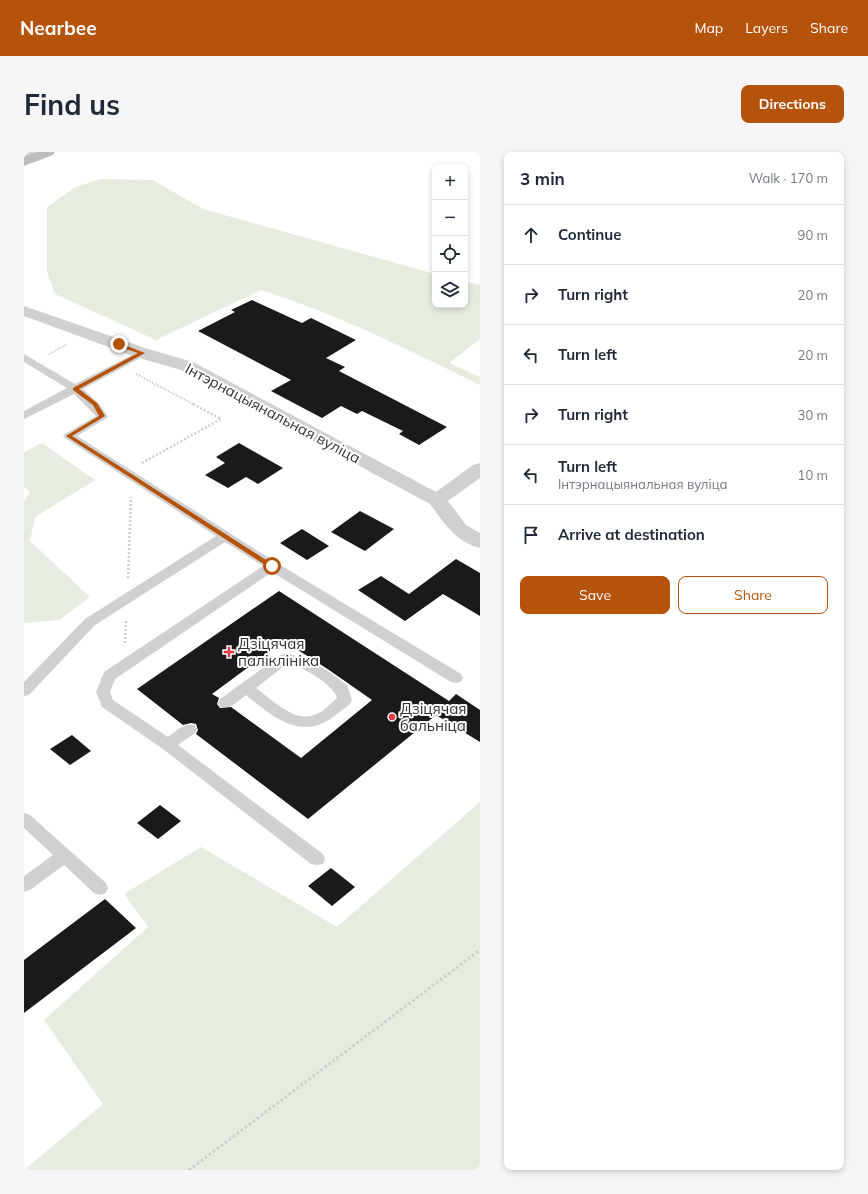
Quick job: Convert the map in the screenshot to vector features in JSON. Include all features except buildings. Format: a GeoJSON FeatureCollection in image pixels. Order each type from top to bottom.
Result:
{"type":"FeatureCollection","features":[{"type":"Feature","properties":{"kind":"main road"},"geometry":{"type":"LineString","coordinates":[[27,158],[48,152]]}},
{"type":"Feature","properties":{"kind":"street","name":"Інтэрнацыянальная вуліца"},"geometry":{"type":"LineString","coordinates":[[24,311],[142,353],[187,366],[437,500],[459,529],[480,542]]}},
{"type":"Feature","properties":{"kind":"street"},"geometry":{"type":"LineString","coordinates":[[437,500],[480,469]]}},
{"type":"Feature","properties":{"kind":"lane"},"geometry":{"type":"LineString","coordinates":[[24,416],[142,353]]}},
{"type":"Feature","properties":{"kind":"lane"},"geometry":{"type":"LineString","coordinates":[[29,360],[75,389],[95,404],[102,416],[69,436],[272,566],[456,678]]}},
{"type":"Feature","properties":{"kind":"lane"},"geometry":{"type":"LineString","coordinates":[[24,691],[90,622],[225,536]]}},
{"type":"Feature","properties":{"kind":"lane"},"geometry":{"type":"LineString","coordinates":[[272,566],[108,676],[103,692],[107,703],[168,745],[317,859]]}},
{"type":"Feature","properties":{"kind":"lane"},"geometry":{"type":"LineString","coordinates":[[225,703],[286,658],[300,661],[326,677],[342,689],[345,700],[317,721],[302,722],[290,719],[246,688]]}},
{"type":"Feature","properties":{"kind":"lane"},"geometry":{"type":"LineString","coordinates":[[168,745],[190,730]]}},
{"type":"Feature","properties":{"kind":"lane"},"geometry":{"type":"LineString","coordinates":[[24,820],[100,888]]}},
{"type":"Feature","properties":{"kind":"lane"},"geometry":{"type":"LineString","coordinates":[[24,885],[64,856]]}},
{"type":"Feature","properties":{"kind":"path"},"geometry":{"type":"LineString","coordinates":[[29,360],[70,343]]}},
{"type":"Feature","properties":{"kind":"path"},"geometry":{"type":"LineString","coordinates":[[189,1170],[480,950]]}},
{"type":"Feature","properties":{"kind":"shaded area"},"geometry":{"type":"Polygon","coordinates":[[[100,179],[153,180],[203,209],[432,273],[432,308],[468,308],[468,283],[480,285],[480,339],[449,363],[480,377],[480,385],[345,321],[261,290],[156,340],[55,294],[47,272],[47,207],[74,188],[100,179]]]}},
{"type":"Feature","properties":{"kind":"shaded area"},"geometry":{"type":"Polygon","coordinates":[[[42,443],[95,480],[35,517],[30,541],[90,597],[59,620],[24,623],[24,502],[30,492],[24,487],[24,452],[42,443]]]}},
{"type":"Feature","properties":{"kind":"shaded area"},"geometry":{"type":"Polygon","coordinates":[[[480,802],[480,1170],[24,1170],[103,1104],[44,1020],[148,927],[124,894],[201,847],[337,927],[480,802]]]}},
{"type":"Feature","properties":{"kind":"place","name":"Дзіцячая паліклініка"},"geometry":{"type":"Point","coordinates":[229,652]}},
{"type":"Feature","properties":{"kind":"place","name":"Дзіцячая бальніца"},"geometry":{"type":"Point","coordinates":[392,717]}},
{"type":"Feature","properties":{"kind":"route"},"geometry":{"type":"LineString","coordinates":[[119,344],[142,353],[75,389],[95,404],[102,416],[69,436],[272,566]]}}]}
